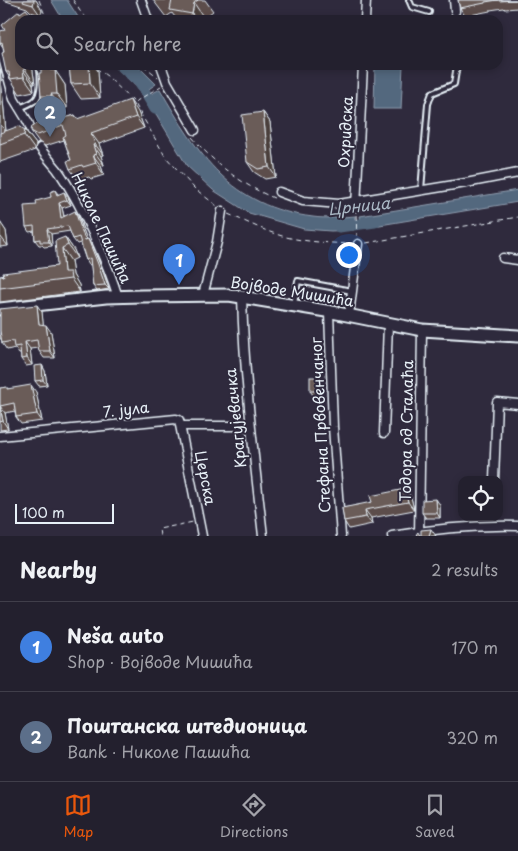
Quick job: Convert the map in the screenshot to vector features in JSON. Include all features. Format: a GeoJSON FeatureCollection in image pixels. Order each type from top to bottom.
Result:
{"type":"FeatureCollection","features":[{"type":"Feature","properties":{"kind":"main road","name":"Војводе Мишића"},"geometry":{"type":"LineString","coordinates":[[0,310],[118,297],[242,296],[422,330],[518,336]]}},
{"type":"Feature","properties":{"kind":"street"},"geometry":{"type":"LineString","coordinates":[[141,0],[146,15]]}},
{"type":"Feature","properties":{"kind":"street"},"geometry":{"type":"LineString","coordinates":[[365,15],[366,0]]}},
{"type":"Feature","properties":{"kind":"street"},"geometry":{"type":"LineString","coordinates":[[454,0],[455,11]]}},
{"type":"Feature","properties":{"kind":"street"},"geometry":{"type":"LineString","coordinates":[[0,47],[12,94],[35,135]]}},
{"type":"Feature","properties":{"kind":"street"},"geometry":{"type":"LineString","coordinates":[[163,70],[192,132]]}},
{"type":"Feature","properties":{"kind":"street","name":"Охридска"},"geometry":{"type":"LineString","coordinates":[[356,206],[363,70]]}},
{"type":"Feature","properties":{"kind":"street","name":"Николе Пашића"},"geometry":{"type":"LineString","coordinates":[[40,148],[57,170],[76,202],[111,276],[118,297]]}},
{"type":"Feature","properties":{"kind":"street"},"geometry":{"type":"LineString","coordinates":[[278,195],[322,204],[356,206],[421,190],[518,173]]}},
{"type":"Feature","properties":{"kind":"street"},"geometry":{"type":"LineString","coordinates":[[203,295],[217,242],[222,211]]}},
{"type":"Feature","properties":{"kind":"street"},"geometry":{"type":"LineString","coordinates":[[349,316],[358,244]]}},
{"type":"Feature","properties":{"kind":"street"},"geometry":{"type":"LineString","coordinates":[[503,258],[518,260]]}},
{"type":"Feature","properties":{"kind":"street","name":"Крагујевачка"},"geometry":{"type":"LineString","coordinates":[[242,296],[244,355],[250,426],[263,536]]}},
{"type":"Feature","properties":{"kind":"street","name":"Стефана Првовенчаног"},"geometry":{"type":"LineString","coordinates":[[329,312],[333,427],[341,536]]}},
{"type":"Feature","properties":{"kind":"street"},"geometry":{"type":"LineString","coordinates":[[384,433],[388,324]]}},
{"type":"Feature","properties":{"kind":"street","name":"Тодора од Сталаћа"},"geometry":{"type":"LineString","coordinates":[[419,534],[422,330]]}},
{"type":"Feature","properties":{"kind":"street"},"geometry":{"type":"LineString","coordinates":[[494,476],[497,402],[518,404]]}},
{"type":"Feature","properties":{"kind":"street","name":"7. јула"},"geometry":{"type":"LineString","coordinates":[[0,436],[176,419],[179,420],[181,426],[250,426]]}},
{"type":"Feature","properties":{"kind":"street","name":"Церска"},"geometry":{"type":"LineString","coordinates":[[181,426],[202,536]]}},
{"type":"Feature","properties":{"kind":"street"},"geometry":{"type":"LineString","coordinates":[[392,536],[419,534],[492,522],[518,526]]}},
{"type":"Feature","properties":{"kind":"lane"},"geometry":{"type":"LineString","coordinates":[[409,0],[412,7],[429,12]]}},
{"type":"Feature","properties":{"kind":"lane"},"geometry":{"type":"LineString","coordinates":[[455,11],[455,15]]}},
{"type":"Feature","properties":{"kind":"lane"},"geometry":{"type":"LineString","coordinates":[[19,108],[37,99],[40,72],[45,70]]}},
{"type":"Feature","properties":{"kind":"lane"},"geometry":{"type":"LineString","coordinates":[[421,190],[428,104],[432,93],[454,84],[456,70]]}},
{"type":"Feature","properties":{"kind":"lane"},"geometry":{"type":"LineString","coordinates":[[294,306],[298,281],[352,291]]}},
{"type":"Feature","properties":{"kind":"path"},"geometry":{"type":"LineString","coordinates":[[39,0],[45,15]]}},
{"type":"Feature","properties":{"kind":"path"},"geometry":{"type":"LineString","coordinates":[[73,0],[84,15]]}},
{"type":"Feature","properties":{"kind":"path"},"geometry":{"type":"LineString","coordinates":[[98,70],[134,102],[165,156],[194,188],[222,211],[287,237],[320,242],[358,244],[518,216]]}},
{"type":"Feature","properties":{"kind":"path"},"geometry":{"type":"LineString","coordinates":[[149,70],[160,79]]}},
{"type":"Feature","properties":{"kind":"path"},"geometry":{"type":"LineString","coordinates":[[134,102],[162,84]]}},
{"type":"Feature","properties":{"kind":"path"},"geometry":{"type":"LineString","coordinates":[[192,132],[204,151],[245,184],[278,195]]}},
{"type":"Feature","properties":{"kind":"path"},"geometry":{"type":"LineString","coordinates":[[356,206],[358,244]]}},
{"type":"Feature","properties":{"kind":"path"},"geometry":{"type":"LineString","coordinates":[[160,536],[159,529],[198,521],[194,522]]}},
{"type":"Feature","properties":{"kind":"water"},"geometry":{"type":"Polygon","coordinates":[[[51,0],[67,0],[77,15],[60,15],[51,0]]]}},
{"type":"Feature","properties":{"kind":"water"},"geometry":{"type":"Polygon","coordinates":[[[118,70],[142,70],[156,84],[143,93],[118,70]]]}},
{"type":"Feature","properties":{"kind":"water"},"geometry":{"type":"Polygon","coordinates":[[[375,70],[403,70],[401,109],[374,109],[375,70]]]}},
{"type":"Feature","properties":{"kind":"water"},"geometry":{"type":"Polygon","coordinates":[[[160,89],[203,156],[239,190],[260,202],[284,211],[318,218],[355,216],[354,230],[304,229],[249,213],[213,190],[187,166],[146,97],[160,89]]]}},
{"type":"Feature","properties":{"kind":"water"},"geometry":{"type":"Polygon","coordinates":[[[518,190],[518,202],[362,228],[360,216],[518,190]]]}},
{"type":"Feature","properties":{"kind":"building"},"geometry":{"type":"Polygon","coordinates":[[[24,0],[34,0],[33,5],[23,2],[24,0]]]}},
{"type":"Feature","properties":{"kind":"building"},"geometry":{"type":"Polygon","coordinates":[[[172,0],[198,0],[194,3],[192,14],[170,10],[172,0]]]}},
{"type":"Feature","properties":{"kind":"building"},"geometry":{"type":"Polygon","coordinates":[[[458,0],[498,0],[460,8],[458,0]]]}},
{"type":"Feature","properties":{"kind":"building"},"geometry":{"type":"Polygon","coordinates":[[[26,9],[31,15],[15,15],[15,70],[23,70],[24,77],[10,79],[9,72],[6,72],[2,53],[4,52],[2,42],[0,43],[0,31],[5,30],[2,25],[19,11],[20,13],[26,9]]]}},
{"type":"Feature","properties":{"kind":"building"},"geometry":{"type":"Polygon","coordinates":[[[41,70],[55,70],[57,94],[41,96],[39,73],[41,73],[41,70]]]}},
{"type":"Feature","properties":{"kind":"building"},"geometry":{"type":"Polygon","coordinates":[[[70,70],[89,70],[90,83],[71,84],[70,70]]]}},
{"type":"Feature","properties":{"kind":"building"},"geometry":{"type":"Polygon","coordinates":[[[130,100],[136,117],[91,133],[95,144],[93,145],[96,154],[93,155],[96,163],[70,169],[67,161],[71,160],[63,137],[66,135],[63,125],[38,135],[31,131],[32,126],[57,117],[58,120],[75,115],[77,119],[130,100]]]}},
{"type":"Feature","properties":{"kind":"building"},"geometry":{"type":"Polygon","coordinates":[[[263,112],[269,167],[258,169],[247,162],[242,115],[263,112]]]}},
{"type":"Feature","properties":{"kind":"building"},"geometry":{"type":"Polygon","coordinates":[[[19,126],[25,130],[24,135],[0,144],[0,133],[19,126]]]}},
{"type":"Feature","properties":{"kind":"building"},"geometry":{"type":"Polygon","coordinates":[[[55,190],[57,195],[64,192],[67,200],[59,203],[61,218],[75,211],[85,240],[88,239],[105,285],[93,286],[90,258],[86,260],[79,237],[73,239],[68,226],[47,229],[49,242],[40,242],[40,239],[35,240],[34,226],[26,227],[24,206],[37,205],[36,201],[51,197],[50,192],[55,190]]]}},
{"type":"Feature","properties":{"kind":"building"},"geometry":{"type":"Polygon","coordinates":[[[65,237],[68,245],[62,248],[64,272],[70,272],[71,279],[0,288],[0,276],[4,276],[3,273],[57,266],[55,241],[65,237]]]}},
{"type":"Feature","properties":{"kind":"building"},"geometry":{"type":"Polygon","coordinates":[[[37,305],[39,324],[46,325],[50,351],[39,351],[37,340],[25,342],[27,358],[21,359],[20,346],[14,347],[13,341],[2,343],[0,309],[37,305]]]}},
{"type":"Feature","properties":{"kind":"building"},"geometry":{"type":"Polygon","coordinates":[[[42,365],[43,380],[35,381],[34,366],[42,365]]]}},
{"type":"Feature","properties":{"kind":"building"},"geometry":{"type":"Polygon","coordinates":[[[310,377],[318,377],[318,391],[310,391],[310,377]]]}},
{"type":"Feature","properties":{"kind":"building"},"geometry":{"type":"Polygon","coordinates":[[[31,385],[37,414],[16,417],[14,403],[0,406],[0,388],[7,387],[7,389],[31,385]]]}},
{"type":"Feature","properties":{"kind":"building"},"geometry":{"type":"Polygon","coordinates":[[[0,407],[3,421],[0,422],[0,407]]]}},
{"type":"Feature","properties":{"kind":"building"},"geometry":{"type":"Polygon","coordinates":[[[405,489],[408,502],[365,510],[366,517],[344,521],[342,508],[372,502],[370,496],[405,489]]]}},
{"type":"Feature","properties":{"kind":"building"},"geometry":{"type":"Polygon","coordinates":[[[436,499],[437,513],[422,513],[422,500],[436,499]]]}},
{"type":"Feature","properties":{"kind":"building"},"geometry":{"type":"Polygon","coordinates":[[[431,529],[429,536],[421,536],[421,530],[431,529]]]}},
{"type":"Feature","properties":{"kind":"waterway","name":"Црница"},"geometry":{"type":"LineString","coordinates":[[126,70],[139,82],[155,109]]}},
{"type":"Feature","properties":{"kind":"waterway","name":"Црница"},"geometry":{"type":"LineString","coordinates":[[339,227],[375,222]]}},
{"type":"Feature","properties":{"kind":"place","name":"Поштанска штедионица"},"geometry":{"type":"Point","coordinates":[50,137]}},
{"type":"Feature","properties":{"kind":"place","name":"Neša auto"},"geometry":{"type":"Point","coordinates":[179,285]}}]}
